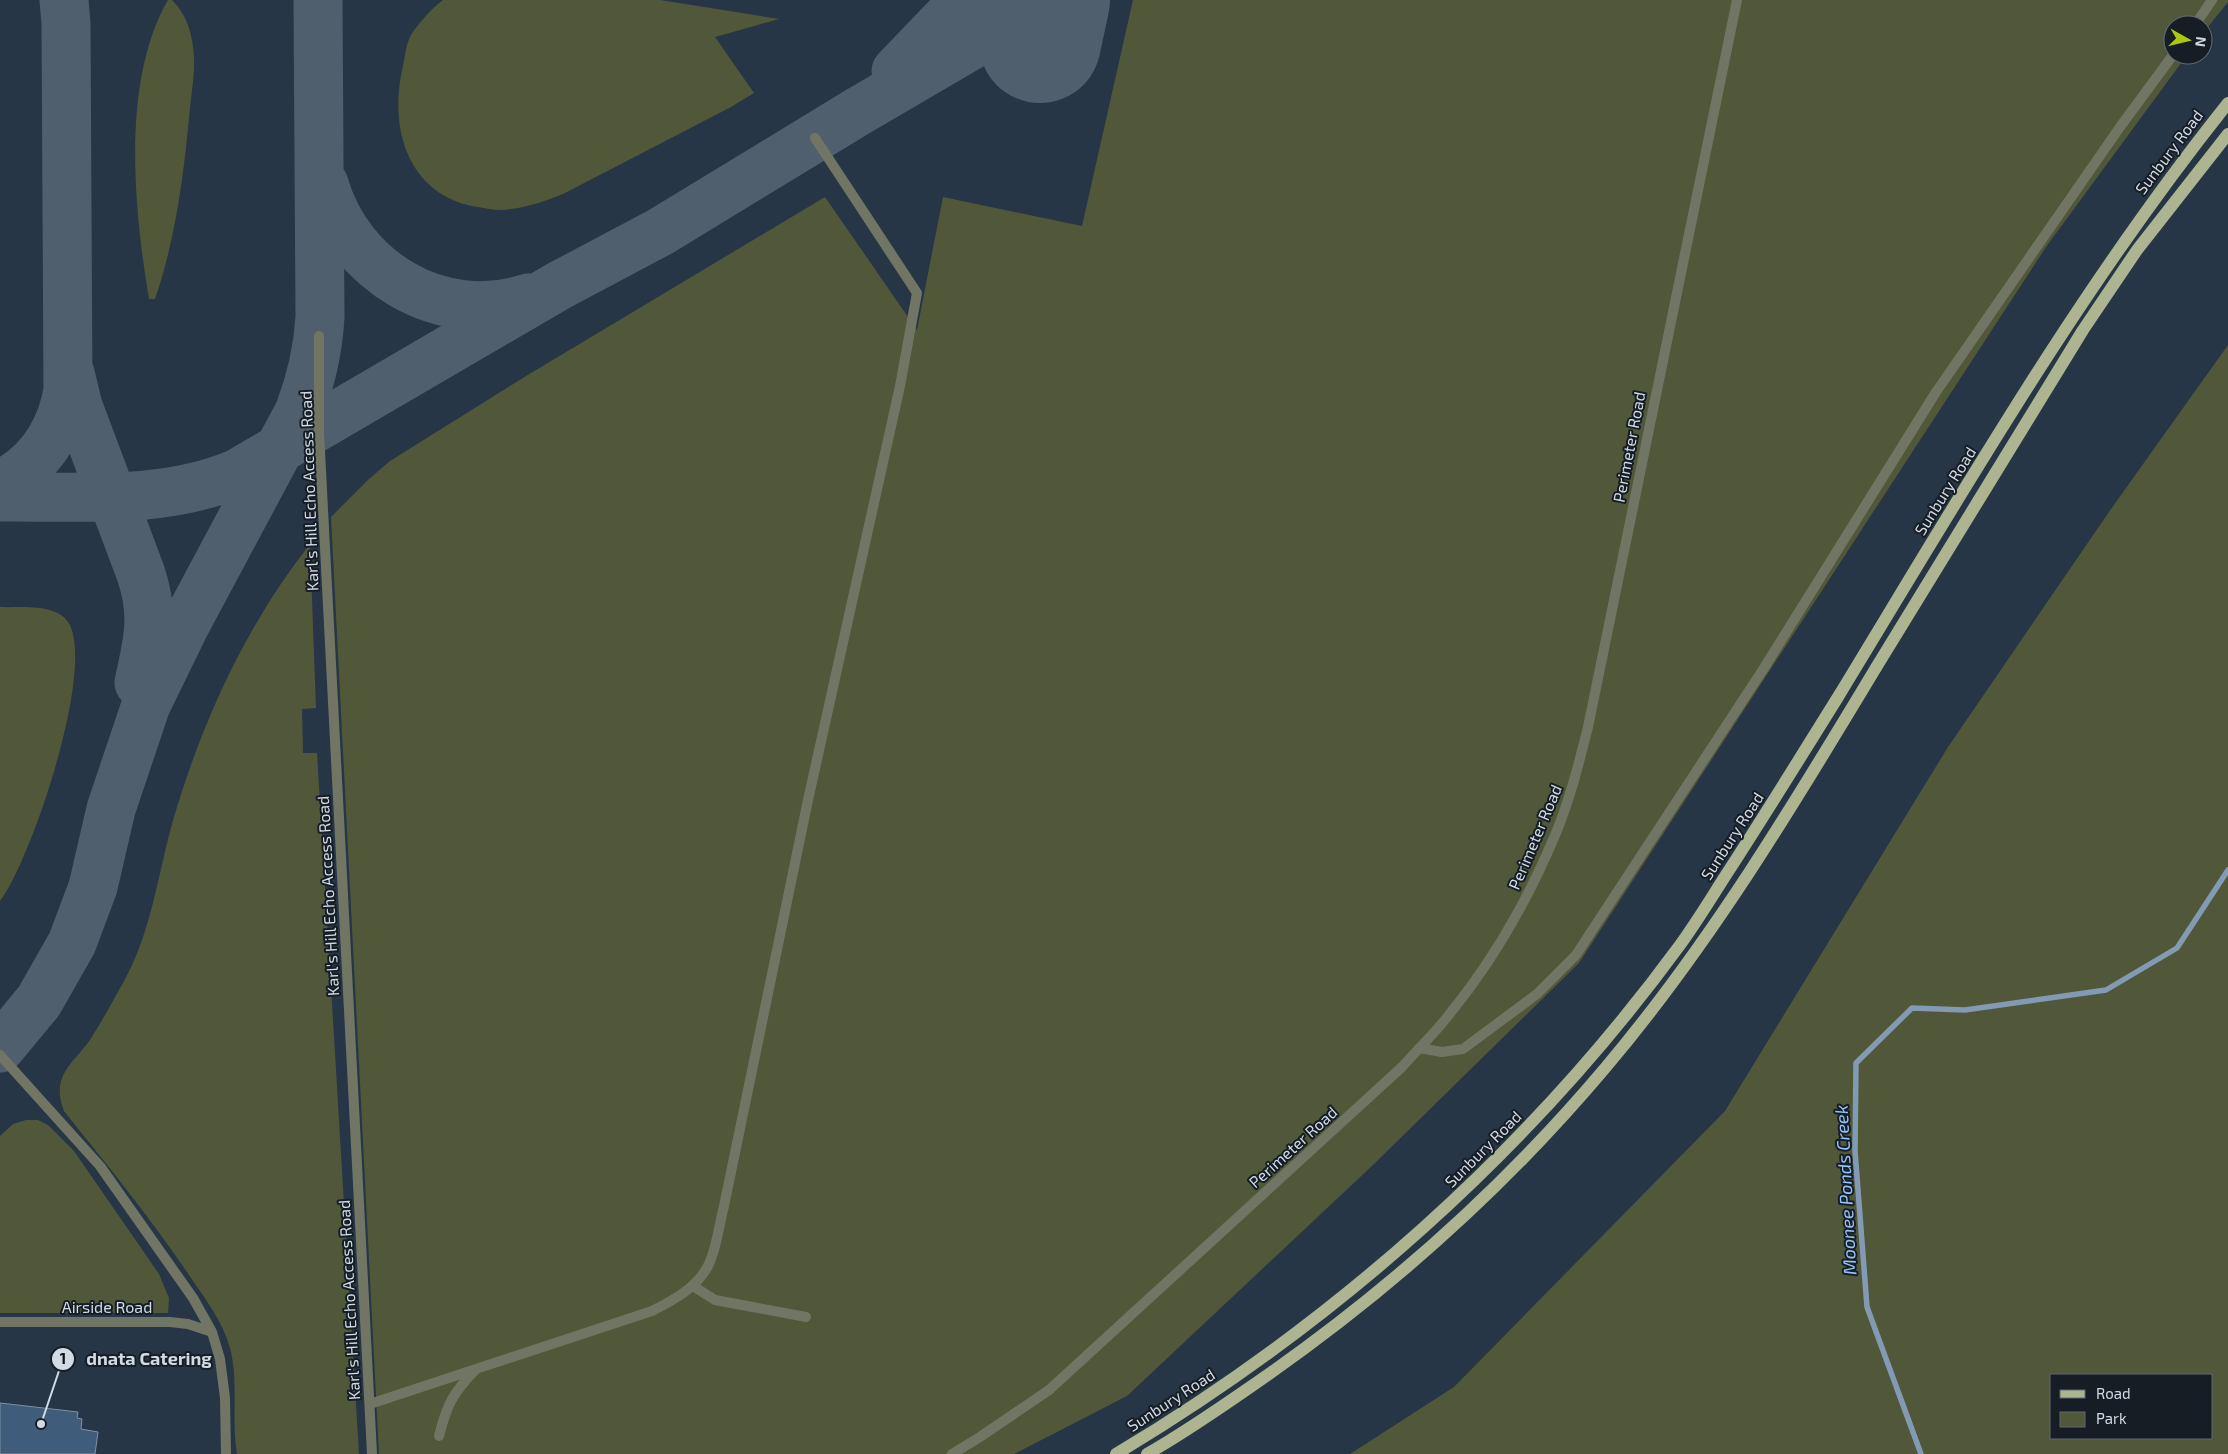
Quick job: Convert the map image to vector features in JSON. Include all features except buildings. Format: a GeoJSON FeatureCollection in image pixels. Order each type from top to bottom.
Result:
{"type":"FeatureCollection","features":[{"type":"Feature","properties":{"kind":"main road","name":"Sunbury Road"},"geometry":{"type":"LineString","coordinates":[[1116,1454],[1177,1417],[1271,1352],[1338,1300],[1437,1216],[1506,1151],[1644,994],[1684,940],[1762,820],[2074,317],[2176,168],[2228,103]]}},
{"type":"Feature","properties":{"kind":"main road","name":"Sunbury Road"},"geometry":{"type":"LineString","coordinates":[[1147,1454],[1217,1410],[1287,1362],[1378,1291],[1452,1227],[1520,1160],[1606,1067],[1661,997],[1723,911],[1774,834],[2083,330],[2137,250],[2228,134]]}},
{"type":"Feature","properties":{"kind":"lane","name":"Perimeter Road"},"geometry":{"type":"LineString","coordinates":[[952,1454],[1049,1390],[1355,1110],[1419,1048],[1448,1016],[1476,980],[1507,932],[1534,883],[1557,832],[1588,727],[1737,0]]}},
{"type":"Feature","properties":{"kind":"lane"},"geometry":{"type":"LineString","coordinates":[[2202,15],[2212,0]]}},
{"type":"Feature","properties":{"kind":"lane"},"geometry":{"type":"LineString","coordinates":[[1419,1048],[1442,1052],[1463,1049],[1537,994],[1576,955],[1764,668],[1936,392],[2103,151],[2166,65]]}},
{"type":"Feature","properties":{"kind":"lane"},"geometry":{"type":"LineString","coordinates":[[370,1404],[652,1311],[674,1300],[693,1286],[709,1264],[724,1206],[808,800],[900,386],[917,293],[815,138]]}},
{"type":"Feature","properties":{"kind":"lane","name":"Karl's Hill Echo Access Road"},"geometry":{"type":"LineString","coordinates":[[319,336],[319,432],[372,1454]]}},
{"type":"Feature","properties":{"kind":"lane"},"geometry":{"type":"LineString","coordinates":[[0,1055],[100,1166],[193,1298],[212,1332],[220,1359],[223,1376],[226,1454]]}},
{"type":"Feature","properties":{"kind":"lane"},"geometry":{"type":"LineString","coordinates":[[693,1286],[715,1300],[806,1317]]}},
{"type":"Feature","properties":{"kind":"lane","name":"Airside Road"},"geometry":{"type":"LineString","coordinates":[[0,1322],[170,1322],[188,1324],[212,1332]]}},
{"type":"Feature","properties":{"kind":"lane"},"geometry":{"type":"LineString","coordinates":[[439,1436],[446,1409],[457,1389],[477,1368]]}},
{"type":"Feature","properties":{"kind":"green space"},"geometry":{"type":"Polygon","coordinates":[[[168,0],[172,0],[177,5],[189,28],[194,55],[194,70],[185,156],[174,229],[155,299],[149,299],[139,226],[136,186],[137,106],[143,68],[153,32],[168,0]]]}},
{"type":"Feature","properties":{"kind":"green space"},"geometry":{"type":"Polygon","coordinates":[[[443,0],[660,0],[779,19],[715,37],[754,93],[731,107],[563,194],[525,207],[498,210],[478,207],[454,200],[435,189],[420,174],[409,156],[402,135],[399,113],[399,89],[410,37],[420,22],[443,0]]]}},
{"type":"Feature","properties":{"kind":"green space"},"geometry":{"type":"Polygon","coordinates":[[[1133,0],[2228,0],[2213,21],[2213,15],[2163,15],[2163,65],[2180,65],[2046,247],[1579,963],[1374,1164],[1127,1396],[1014,1454],[379,1454],[331,517],[390,461],[531,373],[825,197],[917,330],[943,197],[1082,226],[1133,0]]]}},
{"type":"Feature","properties":{"kind":"green space"},"geometry":{"type":"Polygon","coordinates":[[[2228,345],[2228,1454],[1350,1454],[1454,1387],[1725,1111],[1948,747],[2111,509],[2228,345]]]}},
{"type":"Feature","properties":{"kind":"green space"},"geometry":{"type":"Polygon","coordinates":[[[310,544],[316,708],[302,709],[303,753],[317,753],[359,1454],[237,1454],[233,1361],[227,1338],[219,1320],[161,1235],[64,1111],[60,1098],[60,1087],[62,1077],[97,1029],[133,963],[148,923],[168,838],[186,780],[213,709],[229,674],[266,607],[310,544]]]}},
{"type":"Feature","properties":{"kind":"green space"},"geometry":{"type":"Polygon","coordinates":[[[0,607],[37,608],[55,612],[68,622],[75,645],[74,678],[67,719],[56,763],[28,847],[0,901],[0,607]]]}},
{"type":"Feature","properties":{"kind":"green space"},"geometry":{"type":"Polygon","coordinates":[[[26,1120],[38,1120],[48,1125],[74,1151],[159,1274],[169,1298],[168,1313],[0,1313],[0,1136],[13,1124],[26,1120]]]}},
{"type":"Feature","properties":{"kind":"waterway","name":"Moonee Ponds Creek"},"geometry":{"type":"LineString","coordinates":[[1921,1454],[1867,1307],[1855,1151],[1856,1063],[1912,1008],[1965,1010],[2106,990],[2177,948],[2228,870]]}},
{"type":"Feature","properties":{"kind":"taxiway"},"geometry":{"type":"LineString","coordinates":[[0,485],[26,468],[46,446],[60,420],[68,390],[66,23],[64,0]]}},
{"type":"Feature","properties":{"kind":"taxiway"},"geometry":{"type":"LineString","coordinates":[[0,1048],[39,1001],[72,943],[93,887],[111,809],[146,705],[184,627],[299,412],[307,389],[316,354],[320,317],[318,0]]}},
{"type":"Feature","properties":{"kind":"taxiway"},"geometry":{"type":"LineString","coordinates":[[896,71],[964,0]]}},
{"type":"Feature","properties":{"kind":"taxiway"},"geometry":{"type":"LineString","coordinates":[[0,497],[121,497],[151,494],[210,483],[238,473],[560,285],[660,232],[857,112],[1030,11],[1041,0]]}},
{"type":"Feature","properties":{"kind":"taxiway"},"geometry":{"type":"LineString","coordinates":[[324,184],[336,215],[354,243],[376,266],[402,284],[431,298],[463,305],[495,305],[528,298]]}},
{"type":"Feature","properties":{"kind":"taxiway"},"geometry":{"type":"LineString","coordinates":[[70,373],[78,406],[145,589],[148,603],[149,628],[139,683]]}},
{"type":"Feature","properties":{"kind":"runway"},"geometry":{"type":"LineString","coordinates":[[1040,42],[1049,0]]}},
{"type":"Feature","properties":{"kind":"place","name":"dnata Catering"},"geometry":{"type":"Point","coordinates":[41,1424]}}]}
